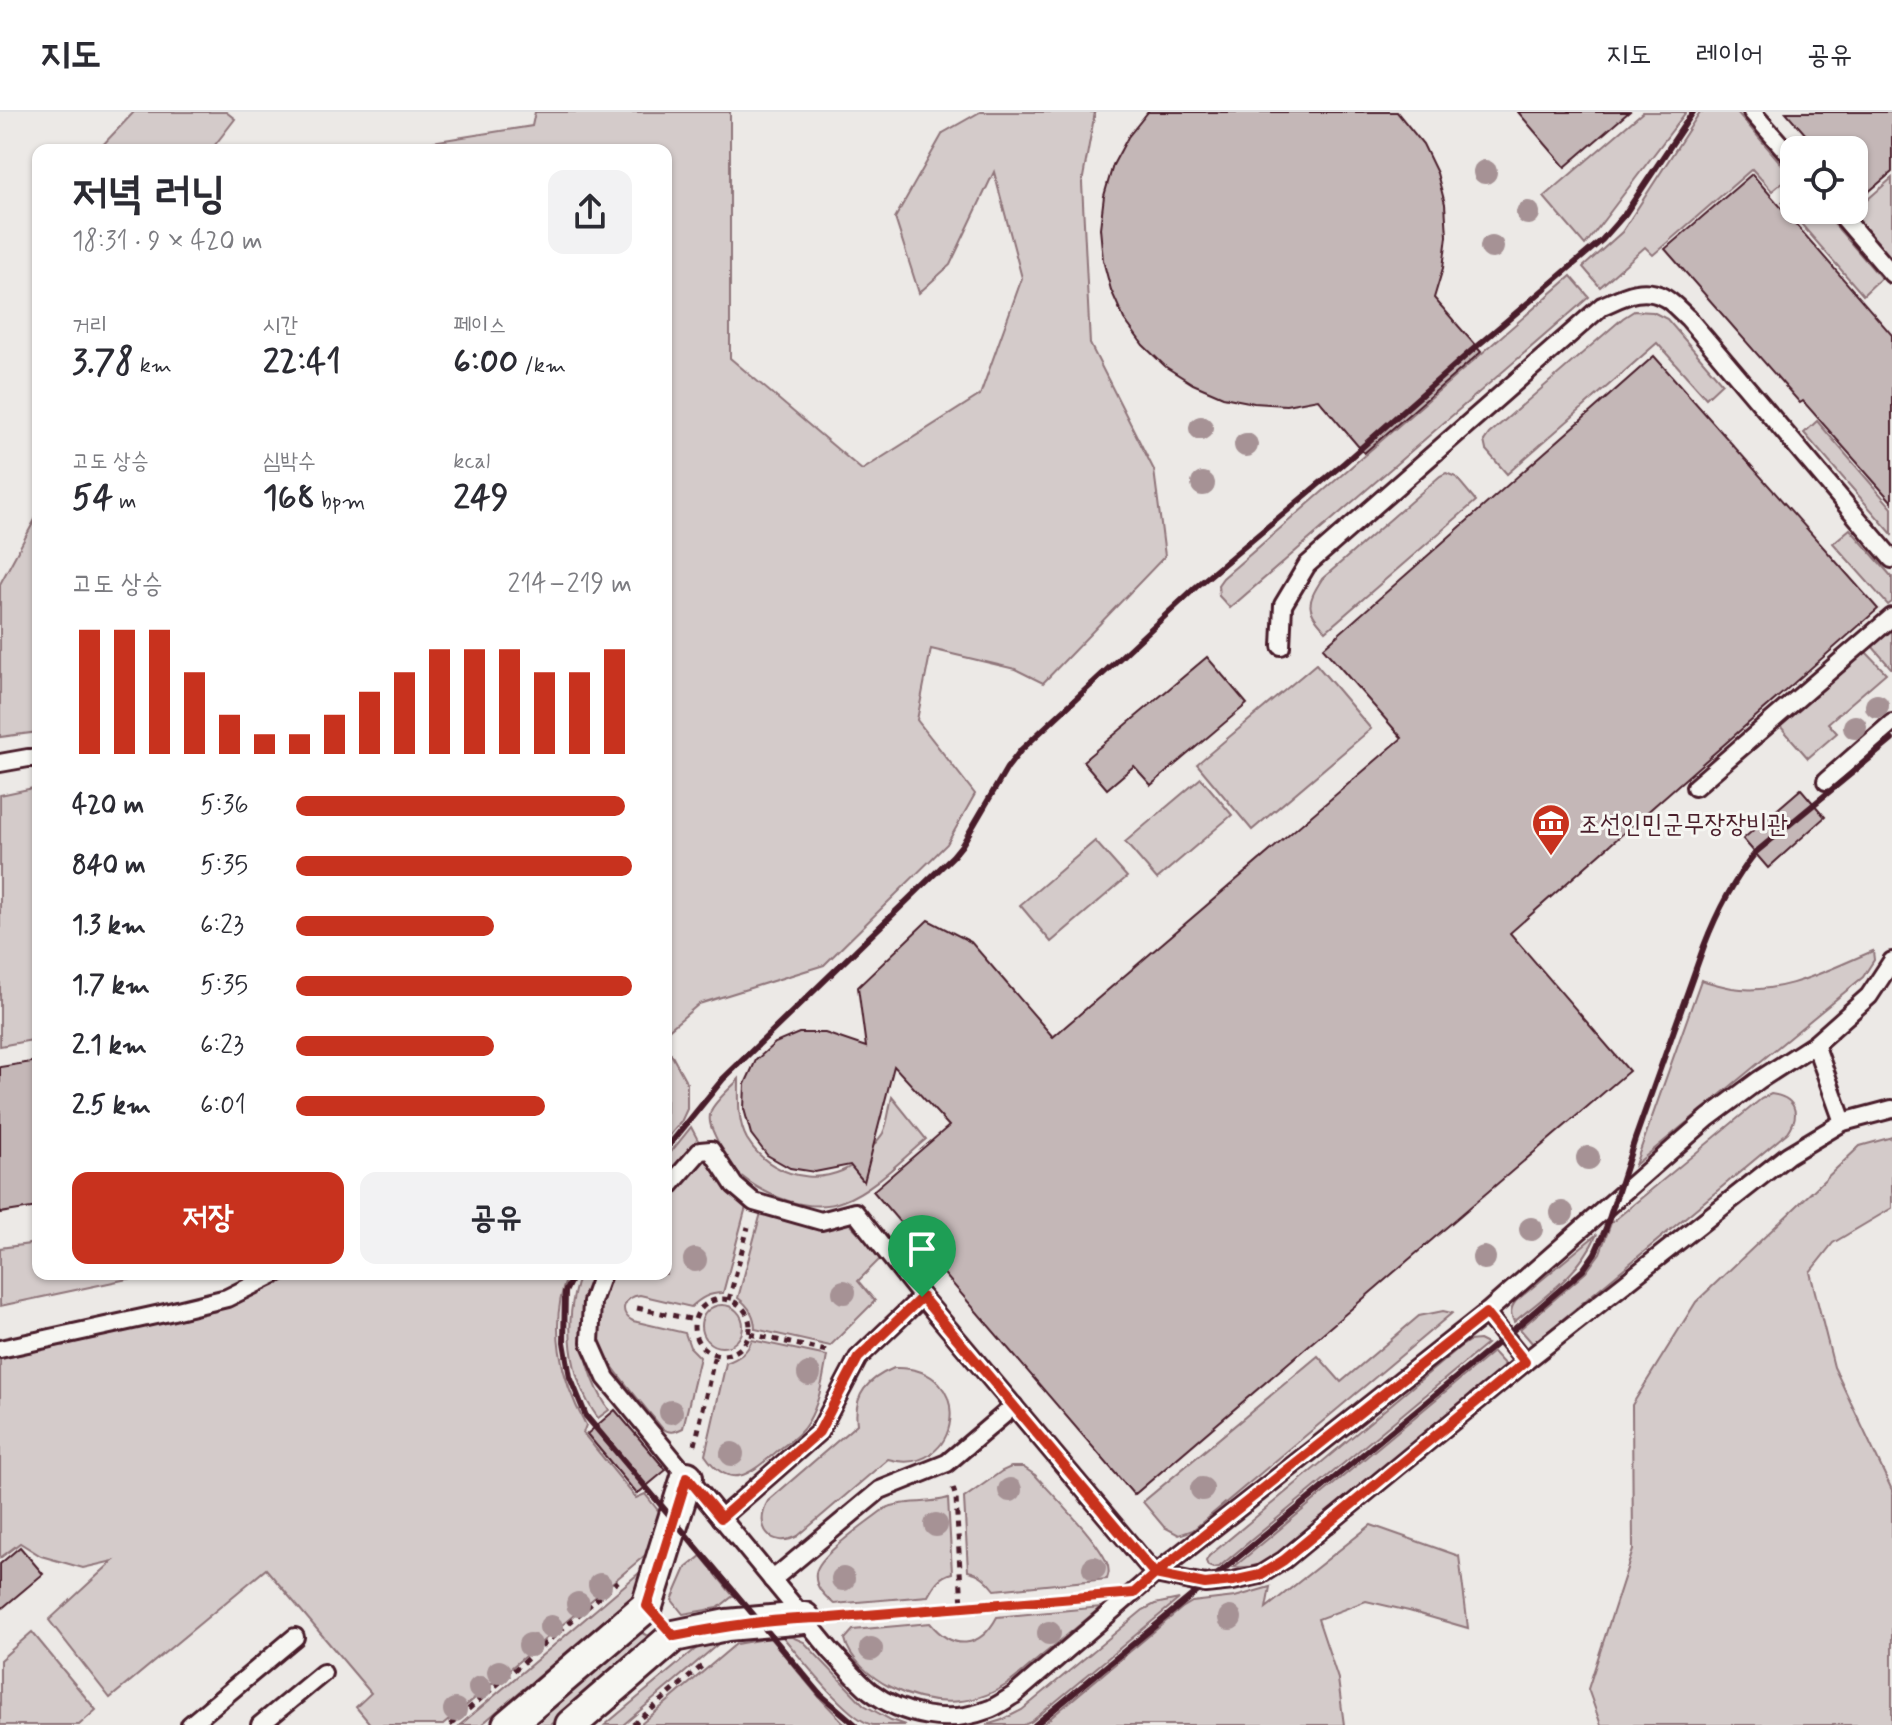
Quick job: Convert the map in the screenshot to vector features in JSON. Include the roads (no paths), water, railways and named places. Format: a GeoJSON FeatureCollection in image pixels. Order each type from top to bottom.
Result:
{"type":"FeatureCollection","features":[{"type":"Feature","properties":{"kind":"street"},"geometry":{"type":"LineString","coordinates":[[508,1725],[647,1606],[687,1477]]}},
{"type":"Feature","properties":{"kind":"street"},"geometry":{"type":"LineString","coordinates":[[647,1606],[674,1636]]}},
{"type":"Feature","properties":{"kind":"street"},"geometry":{"type":"LineString","coordinates":[[571,1725],[674,1636],[727,1625],[804,1618]]}},
{"type":"Feature","properties":{"kind":"lane"},"geometry":{"type":"LineString","coordinates":[[1752,112],[1780,144]]}},
{"type":"Feature","properties":{"kind":"lane"},"geometry":{"type":"LineString","coordinates":[[1849,224],[1892,274]]}},
{"type":"Feature","properties":{"kind":"lane"},"geometry":{"type":"LineString","coordinates":[[1281,646],[1283,605],[1307,565],[1602,306],[1634,292],[1663,296],[1688,318],[1892,559]]}},
{"type":"Feature","properties":{"kind":"lane"},"geometry":{"type":"LineString","coordinates":[[1695,787],[1892,617]]}},
{"type":"Feature","properties":{"kind":"lane"},"geometry":{"type":"LineString","coordinates":[[1826,781],[1892,723]]}},
{"type":"Feature","properties":{"kind":"lane"},"geometry":{"type":"LineString","coordinates":[[0,763],[32,758]]}},
{"type":"Feature","properties":{"kind":"lane"},"geometry":{"type":"LineString","coordinates":[[600,1280],[592,1302],[590,1342],[606,1378],[831,1651],[870,1690],[895,1706],[916,1714],[941,1718],[972,1715],[1014,1695],[1155,1574],[1486,1313],[1708,1118],[1815,1044],[1869,996],[1892,961]]}},
{"type":"Feature","properties":{"kind":"lane"},"geometry":{"type":"LineString","coordinates":[[1815,1044],[1843,1122]]}},
{"type":"Feature","properties":{"kind":"lane"},"geometry":{"type":"LineString","coordinates":[[672,1183],[700,1151],[711,1150],[734,1185],[754,1202],[821,1221],[855,1212],[922,1297],[1155,1574],[1205,1584],[1260,1575],[1284,1560],[1525,1362],[1788,1155],[1843,1122],[1892,1109]]}},
{"type":"Feature","properties":{"kind":"lane"},"geometry":{"type":"LineString","coordinates":[[0,1349],[227,1298],[263,1280]]}},
{"type":"Feature","properties":{"kind":"lane"},"geometry":{"type":"LineString","coordinates":[[721,1518],[819,1432],[858,1358],[922,1297]]}},
{"type":"Feature","properties":{"kind":"lane"},"geometry":{"type":"LineString","coordinates":[[1486,1313],[1525,1362]]}},
{"type":"Feature","properties":{"kind":"lane"},"geometry":{"type":"LineString","coordinates":[[772,1580],[880,1490],[947,1463],[1014,1406]]}},
{"type":"Feature","properties":{"kind":"lane"},"geometry":{"type":"LineString","coordinates":[[190,1725],[295,1637]]}},
{"type":"Feature","properties":{"kind":"lane"},"geometry":{"type":"LineString","coordinates":[[260,1725],[323,1673]]}},
{"type":"Feature","properties":{"kind":"railway"},"geometry":{"type":"LineString","coordinates":[[672,1142],[723,1079],[953,856],[1021,750],[1196,587],[1602,240],[1625,214],[1693,112]]}},
{"type":"Feature","properties":{"kind":"railway"},"geometry":{"type":"LineString","coordinates":[[1035,1725],[1583,1270],[1606,1228],[1704,946],[1733,886],[1756,852],[1892,740]]}},
{"type":"Feature","properties":{"kind":"railway"},"geometry":{"type":"LineString","coordinates":[[571,1280],[565,1292],[564,1342],[570,1377],[586,1416],[821,1695],[856,1725]]}},
{"type":"Feature","properties":{"kind":"place","name":"조선인민군무장장비관"},"geometry":{"type":"Point","coordinates":[1551,857]}}]}
